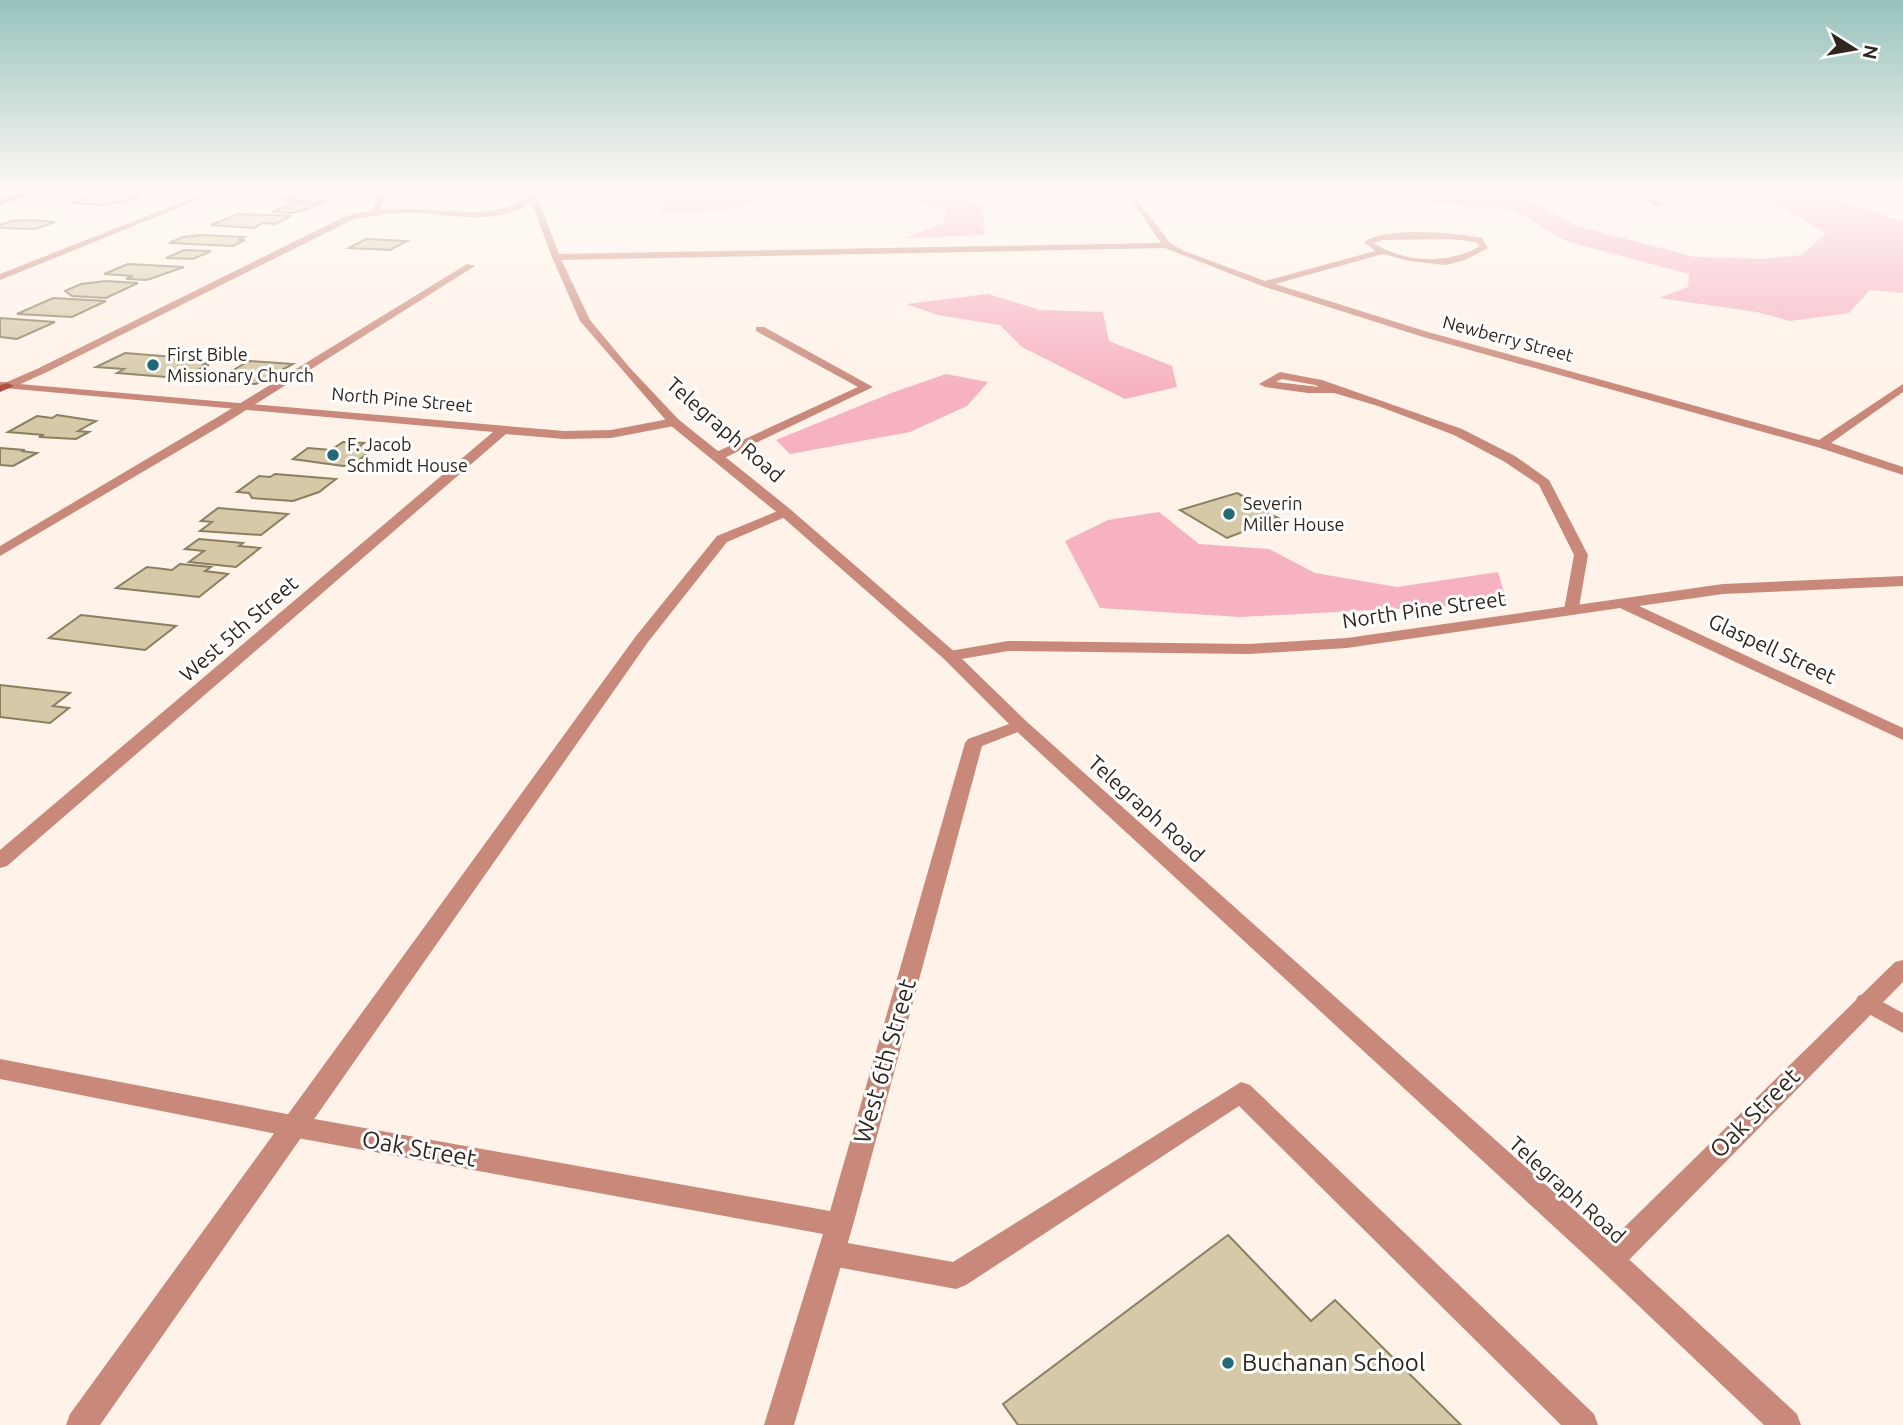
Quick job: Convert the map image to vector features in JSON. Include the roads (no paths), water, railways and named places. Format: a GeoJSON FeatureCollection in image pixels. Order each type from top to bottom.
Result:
{"type":"FeatureCollection","features":[{"type":"Feature","properties":{"kind":"street"},"geometry":{"type":"LineString","coordinates":[[0,277],[52,256]]}},
{"type":"Feature","properties":{"kind":"street"},"geometry":{"type":"LineString","coordinates":[[3,387],[270,256]]}},
{"type":"Feature","properties":{"kind":"street"},"geometry":{"type":"LineString","coordinates":[[556,257],[581,256]]}},
{"type":"Feature","properties":{"kind":"street","name":"Newberry Street"},"geometry":{"type":"LineString","coordinates":[[1190,256],[1265,284],[1424,334],[1821,444],[1903,471]]}},
{"type":"Feature","properties":{"kind":"street"},"geometry":{"type":"LineString","coordinates":[[1265,284],[1363,256]]}},
{"type":"Feature","properties":{"kind":"street"},"geometry":{"type":"LineString","coordinates":[[1405,256],[1445,262],[1463,256]]}},
{"type":"Feature","properties":{"kind":"street","name":"Telegraph Road"},"geometry":{"type":"LineString","coordinates":[[556,257],[585,321],[674,422],[785,512],[950,656],[1020,725],[1609,1260],[1786,1425]]}},
{"type":"Feature","properties":{"kind":"street"},"geometry":{"type":"LineString","coordinates":[[0,552],[470,266]]}},
{"type":"Feature","properties":{"kind":"street"},"geometry":{"type":"LineString","coordinates":[[716,457],[867,387],[760,328]]}},
{"type":"Feature","properties":{"kind":"street"},"geometry":{"type":"LineString","coordinates":[[1335,390],[1308,390],[1265,384],[1280,375],[1297,377],[1382,404],[1458,432],[1510,459],[1544,483],[1581,555],[1572,610]]}},
{"type":"Feature","properties":{"kind":"street","name":"North Pine Street"},"geometry":{"type":"LineString","coordinates":[[3,387],[245,405],[564,435],[611,434],[674,422]]}},
{"type":"Feature","properties":{"kind":"street"},"geometry":{"type":"LineString","coordinates":[[1821,444],[1903,387]]}},
{"type":"Feature","properties":{"kind":"street","name":"West 5th Street"},"geometry":{"type":"LineString","coordinates":[[0,861],[505,428]]}},
{"type":"Feature","properties":{"kind":"street"},"geometry":{"type":"LineString","coordinates":[[81,1425],[292,1126],[634,651],[722,539],[785,512]]}},
{"type":"Feature","properties":{"kind":"street","name":"North Pine Street"},"geometry":{"type":"LineString","coordinates":[[950,656],[1008,646],[1249,649],[1347,643],[1723,589],[1903,581]]}},
{"type":"Feature","properties":{"kind":"street","name":"Glaspell Street"},"geometry":{"type":"LineString","coordinates":[[1621,603],[1903,735]]}},
{"type":"Feature","properties":{"kind":"street","name":"West 6th Street"},"geometry":{"type":"LineString","coordinates":[[779,1425],[831,1253],[975,743],[1020,725]]}},
{"type":"Feature","properties":{"kind":"street","name":"Oak Street"},"geometry":{"type":"LineString","coordinates":[[1609,1260],[1903,968]]}},
{"type":"Feature","properties":{"kind":"street"},"geometry":{"type":"LineString","coordinates":[[1866,1002],[1903,1024]]}},
{"type":"Feature","properties":{"kind":"street","name":"Oak Street"},"geometry":{"type":"LineString","coordinates":[[0,1069],[292,1126],[839,1225]]}},
{"type":"Feature","properties":{"kind":"street"},"geometry":{"type":"LineString","coordinates":[[831,1253],[956,1276],[1241,1092],[1583,1425]]}},
{"type":"Feature","properties":{"kind":"place","name":"First Bible Missionary Church"},"geometry":{"type":"Point","coordinates":[153,365]}},
{"type":"Feature","properties":{"kind":"place","name":"F. Jacob Schmidt House"},"geometry":{"type":"Point","coordinates":[333,455]}},
{"type":"Feature","properties":{"kind":"place","name":"Severin Miller House"},"geometry":{"type":"Point","coordinates":[1229,514]}},
{"type":"Feature","properties":{"kind":"place","name":"Buchanan School"},"geometry":{"type":"Point","coordinates":[1228,1363]}}]}
